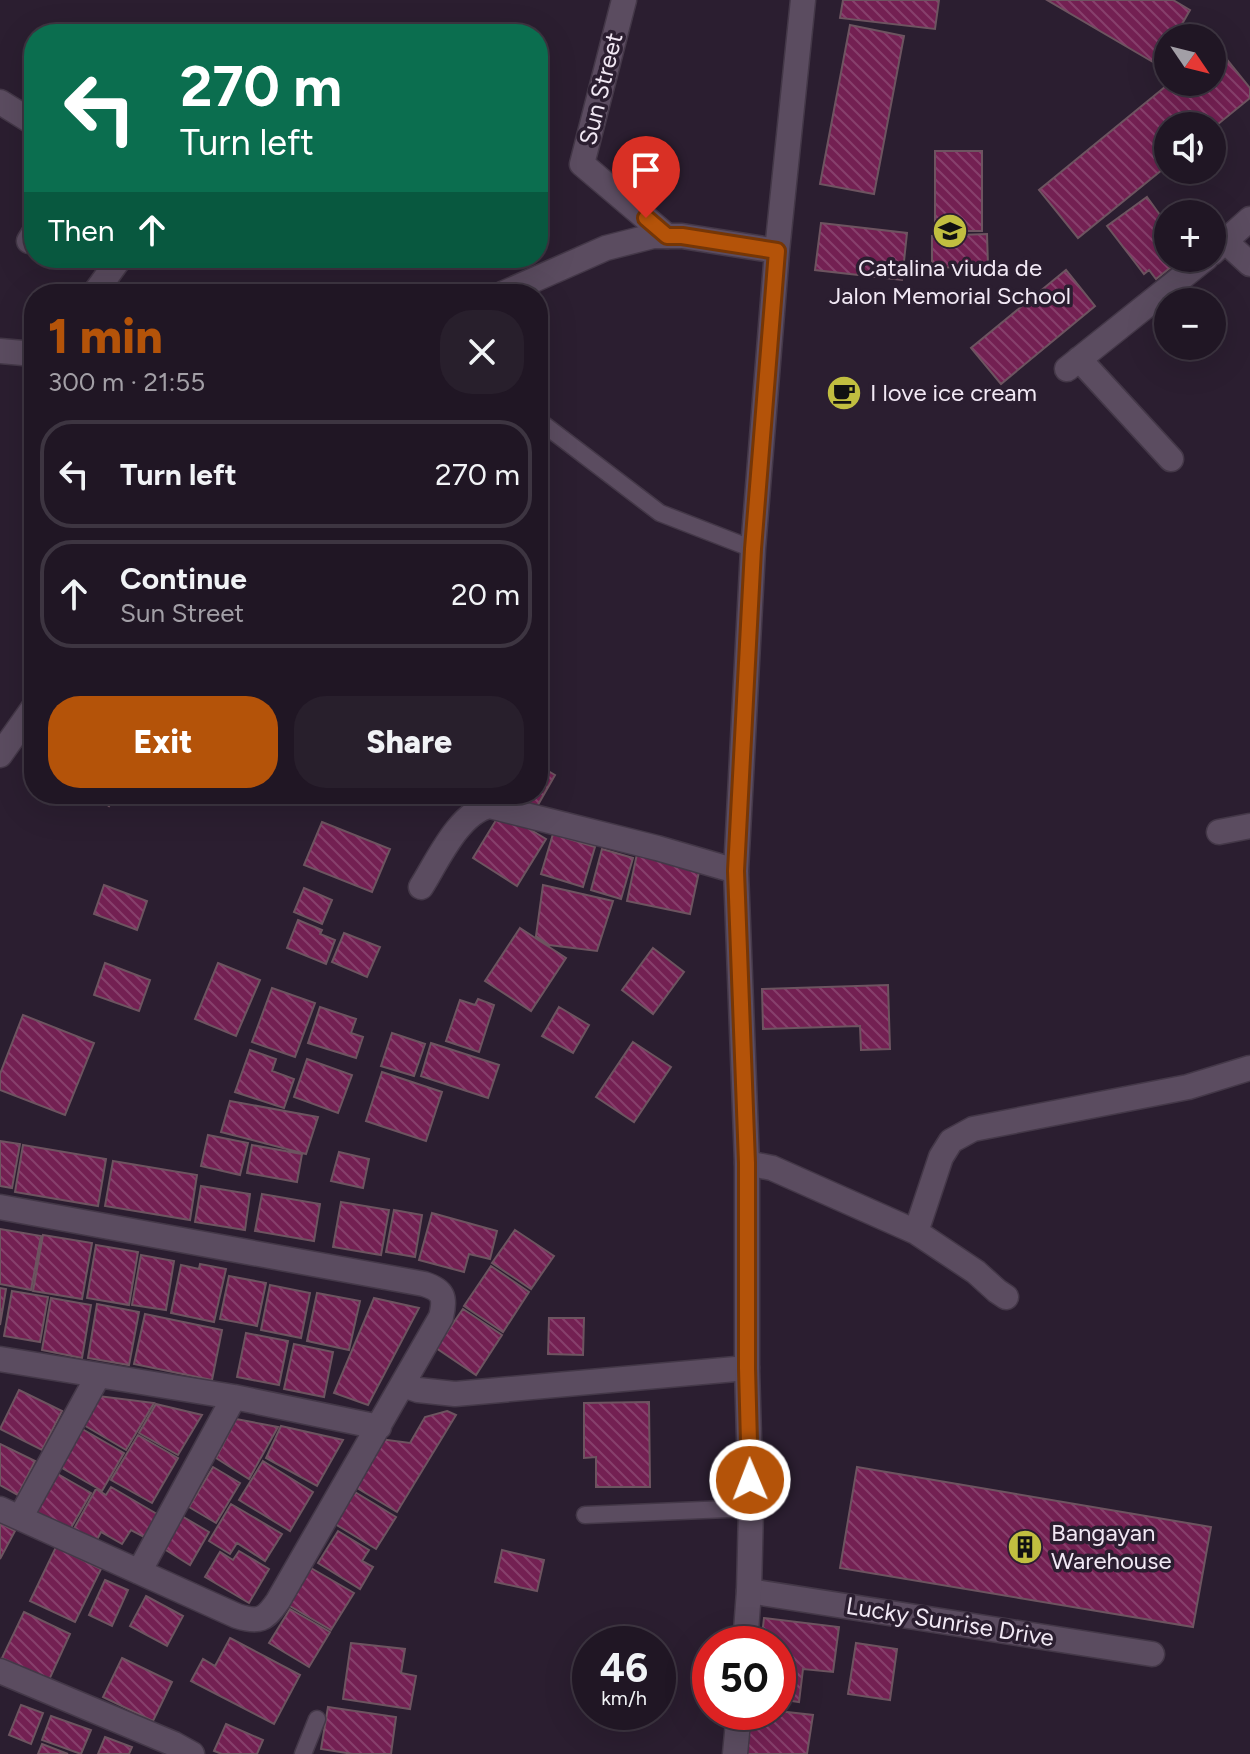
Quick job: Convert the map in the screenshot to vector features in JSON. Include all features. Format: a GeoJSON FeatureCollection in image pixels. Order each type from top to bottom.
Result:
{"type":"FeatureCollection","features":[{"type":"Feature","properties":{"kind":"street","name":"Sun Street"},"geometry":{"type":"LineString","coordinates":[[624,0],[582,164],[674,236]]}},
{"type":"Feature","properties":{"kind":"street"},"geometry":{"type":"LineString","coordinates":[[746,1626],[751,1508],[747,1163],[736,871],[753,549],[777,251],[803,0]]}},
{"type":"Feature","properties":{"kind":"street"},"geometry":{"type":"LineString","coordinates":[[0,102],[24,117]]}},
{"type":"Feature","properties":{"kind":"street"},"geometry":{"type":"LineString","coordinates":[[1226,241],[1250,219]]}},
{"type":"Feature","properties":{"kind":"street"},"geometry":{"type":"LineString","coordinates":[[525,284],[606,248],[653,236],[674,236],[777,251]]}},
{"type":"Feature","properties":{"kind":"street"},"geometry":{"type":"LineString","coordinates":[[1226,251],[1250,264]]}},
{"type":"Feature","properties":{"kind":"street"},"geometry":{"type":"LineString","coordinates":[[1171,459],[1073,364],[1188,272]]}},
{"type":"Feature","properties":{"kind":"street"},"geometry":{"type":"LineString","coordinates":[[0,351],[24,353]]}},
{"type":"Feature","properties":{"kind":"street"},"geometry":{"type":"LineString","coordinates":[[0,755],[24,721]]}},
{"type":"Feature","properties":{"kind":"street"},"geometry":{"type":"LineString","coordinates":[[421,887],[455,833],[474,812],[490,806],[736,871]]}},
{"type":"Feature","properties":{"kind":"street"},"geometry":{"type":"LineString","coordinates":[[1219,832],[1250,826]]}},
{"type":"Feature","properties":{"kind":"street"},"geometry":{"type":"LineString","coordinates":[[916,1232],[941,1157],[951,1141],[973,1129],[1188,1087],[1250,1068]]}},
{"type":"Feature","properties":{"kind":"street"},"geometry":{"type":"LineString","coordinates":[[747,1163],[772,1168],[916,1232],[976,1272],[1006,1297]]}},
{"type":"Feature","properties":{"kind":"street"},"geometry":{"type":"LineString","coordinates":[[0,1207],[424,1284],[442,1294],[441,1317],[278,1601],[270,1613],[261,1619],[237,1616],[10,1513],[98,1376]]}},
{"type":"Feature","properties":{"kind":"street"},"geometry":{"type":"LineString","coordinates":[[0,1359],[234,1397],[379,1427]]}},
{"type":"Feature","properties":{"kind":"street"},"geometry":{"type":"LineString","coordinates":[[403,1385],[455,1394],[747,1368]]}},
{"type":"Feature","properties":{"kind":"street"},"geometry":{"type":"LineString","coordinates":[[139,1572],[234,1397]]}},
{"type":"Feature","properties":{"kind":"street","name":"Lucky Sunrise Drive"},"geometry":{"type":"LineString","coordinates":[[749,1591],[1152,1654]]}},
{"type":"Feature","properties":{"kind":"street"},"geometry":{"type":"LineString","coordinates":[[0,1671],[192,1754]]}},
{"type":"Feature","properties":{"kind":"street"},"geometry":{"type":"LineString","coordinates":[[735,1754],[737,1730]]}},
{"type":"Feature","properties":{"kind":"lane"},"geometry":{"type":"LineString","coordinates":[[548,428],[660,513],[753,549]]}},
{"type":"Feature","properties":{"kind":"lane"},"geometry":{"type":"LineString","coordinates":[[585,1515],[751,1508]]}},
{"type":"Feature","properties":{"kind":"lane"},"geometry":{"type":"LineString","coordinates":[[303,1754],[317,1719]]}},
{"type":"Feature","properties":{"kind":"building"},"geometry":{"type":"Polygon","coordinates":[[[843,0],[939,0],[935,29],[840,18],[843,0]]]}},
{"type":"Feature","properties":{"kind":"building"},"geometry":{"type":"Polygon","coordinates":[[[1047,0],[1173,0],[1190,10],[1182,24],[1154,24],[1154,63],[1047,0]]]}},
{"type":"Feature","properties":{"kind":"building"},"geometry":{"type":"Polygon","coordinates":[[[850,25],[904,36],[874,194],[820,184],[850,25]]]}},
{"type":"Feature","properties":{"kind":"building"},"geometry":{"type":"Polygon","coordinates":[[[1226,58],[1250,88],[1250,98],[1226,118],[1226,112],[1154,112],[1154,176],[1078,238],[1039,190],[1154,96],[1226,96],[1226,58]]]}},
{"type":"Feature","properties":{"kind":"building"},"geometry":{"type":"Polygon","coordinates":[[[935,151],[982,151],[982,231],[935,231],[935,151]]]}},
{"type":"Feature","properties":{"kind":"building"},"geometry":{"type":"Polygon","coordinates":[[[1147,197],[1154,207],[1154,272],[1165,272],[1156,279],[1149,270],[1144,274],[1107,226],[1147,197]]]}},
{"type":"Feature","properties":{"kind":"building"},"geometry":{"type":"Polygon","coordinates":[[[821,223],[907,233],[902,280],[815,270],[821,223]]]}},
{"type":"Feature","properties":{"kind":"building"},"geometry":{"type":"Polygon","coordinates":[[[987,234],[988,266],[932,268],[932,236],[987,234]]]}},
{"type":"Feature","properties":{"kind":"building"},"geometry":{"type":"Polygon","coordinates":[[[1066,270],[1095,306],[1001,384],[971,348],[1066,270]]]}},
{"type":"Feature","properties":{"kind":"building"},"geometry":{"type":"Polygon","coordinates":[[[548,771],[555,775],[548,787],[548,771]]]}},
{"type":"Feature","properties":{"kind":"building"},"geometry":{"type":"Polygon","coordinates":[[[509,804],[538,804],[531,817],[509,804]]]}},
{"type":"Feature","properties":{"kind":"building"},"geometry":{"type":"Polygon","coordinates":[[[501,812],[546,839],[517,886],[473,858],[501,812]]]}},
{"type":"Feature","properties":{"kind":"building"},"geometry":{"type":"Polygon","coordinates":[[[322,822],[390,849],[372,892],[304,865],[322,822]]]}},
{"type":"Feature","properties":{"kind":"building"},"geometry":{"type":"Polygon","coordinates":[[[553,834],[595,847],[583,887],[541,874],[553,834]]]}},
{"type":"Feature","properties":{"kind":"building"},"geometry":{"type":"Polygon","coordinates":[[[602,849],[633,858],[621,899],[591,890],[602,849]]]}},
{"type":"Feature","properties":{"kind":"building"},"geometry":{"type":"Polygon","coordinates":[[[637,854],[700,867],[690,914],[627,901],[637,854]]]}},
{"type":"Feature","properties":{"kind":"building"},"geometry":{"type":"Polygon","coordinates":[[[104,885],[147,901],[137,930],[94,914],[104,885]]]}},
{"type":"Feature","properties":{"kind":"building"},"geometry":{"type":"Polygon","coordinates":[[[543,885],[613,901],[597,951],[549,945],[536,936],[543,885]]]}},
{"type":"Feature","properties":{"kind":"building"},"geometry":{"type":"Polygon","coordinates":[[[304,888],[332,900],[322,924],[294,912],[304,888]]]}},
{"type":"Feature","properties":{"kind":"building"},"geometry":{"type":"Polygon","coordinates":[[[298,920],[322,930],[320,934],[335,940],[326,964],[287,948],[298,920]]]}},
{"type":"Feature","properties":{"kind":"building"},"geometry":{"type":"Polygon","coordinates":[[[520,928],[566,958],[531,1011],[485,981],[520,928]]]}},
{"type":"Feature","properties":{"kind":"building"},"geometry":{"type":"Polygon","coordinates":[[[344,933],[380,947],[367,977],[332,962],[344,933]]]}},
{"type":"Feature","properties":{"kind":"building"},"geometry":{"type":"Polygon","coordinates":[[[653,948],[684,972],[653,1014],[622,990],[653,948]]]}},
{"type":"Feature","properties":{"kind":"building"},"geometry":{"type":"Polygon","coordinates":[[[105,963],[150,980],[139,1011],[94,995],[105,963]]]}},
{"type":"Feature","properties":{"kind":"building"},"geometry":{"type":"Polygon","coordinates":[[[218,963],[260,980],[236,1036],[195,1019],[218,963]]]}},
{"type":"Feature","properties":{"kind":"building"},"geometry":{"type":"Polygon","coordinates":[[[888,985],[890,1049],[861,1050],[860,1026],[763,1029],[762,989],[888,985]]]}},
{"type":"Feature","properties":{"kind":"building"},"geometry":{"type":"Polygon","coordinates":[[[272,988],[315,1003],[295,1057],[252,1042],[272,988]]]}},
{"type":"Feature","properties":{"kind":"building"},"geometry":{"type":"Polygon","coordinates":[[[478,999],[494,1005],[479,1052],[446,1041],[460,1000],[475,1005],[478,999]]]}},
{"type":"Feature","properties":{"kind":"building"},"geometry":{"type":"Polygon","coordinates":[[[320,1007],[356,1019],[351,1033],[363,1037],[356,1058],[308,1043],[320,1007]]]}},
{"type":"Feature","properties":{"kind":"building"},"geometry":{"type":"Polygon","coordinates":[[[559,1007],[589,1025],[573,1053],[542,1036],[559,1007]]]}},
{"type":"Feature","properties":{"kind":"building"},"geometry":{"type":"Polygon","coordinates":[[[23,1015],[94,1043],[65,1115],[0,1090],[0,1074],[23,1015]]]}},
{"type":"Feature","properties":{"kind":"building"},"geometry":{"type":"Polygon","coordinates":[[[392,1033],[425,1044],[414,1076],[381,1066],[392,1033]]]}},
{"type":"Feature","properties":{"kind":"building"},"geometry":{"type":"Polygon","coordinates":[[[633,1042],[671,1067],[634,1122],[596,1097],[633,1042]]]}},
{"type":"Feature","properties":{"kind":"building"},"geometry":{"type":"Polygon","coordinates":[[[431,1043],[499,1065],[488,1098],[421,1076],[431,1043]]]}},
{"type":"Feature","properties":{"kind":"building"},"geometry":{"type":"Polygon","coordinates":[[[250,1050],[276,1059],[272,1071],[294,1079],[284,1108],[235,1092],[250,1050]]]}},
{"type":"Feature","properties":{"kind":"building"},"geometry":{"type":"Polygon","coordinates":[[[307,1059],[352,1075],[338,1113],[294,1097],[307,1059]]]}},
{"type":"Feature","properties":{"kind":"building"},"geometry":{"type":"Polygon","coordinates":[[[382,1072],[442,1092],[426,1141],[366,1121],[382,1072]]]}},
{"type":"Feature","properties":{"kind":"building"},"geometry":{"type":"Polygon","coordinates":[[[230,1101],[318,1117],[306,1154],[221,1132],[230,1101]]]}},
{"type":"Feature","properties":{"kind":"building"},"geometry":{"type":"Polygon","coordinates":[[[208,1135],[248,1143],[240,1175],[201,1166],[208,1135]]]}},
{"type":"Feature","properties":{"kind":"building"},"geometry":{"type":"Polygon","coordinates":[[[0,1141],[20,1144],[12,1188],[0,1186],[0,1141]]]}},
{"type":"Feature","properties":{"kind":"building"},"geometry":{"type":"Polygon","coordinates":[[[23,1145],[106,1159],[98,1206],[15,1192],[23,1145]]]}},
{"type":"Feature","properties":{"kind":"building"},"geometry":{"type":"Polygon","coordinates":[[[252,1145],[302,1154],[297,1182],[247,1173],[252,1145]]]}},
{"type":"Feature","properties":{"kind":"building"},"geometry":{"type":"Polygon","coordinates":[[[339,1152],[369,1159],[363,1188],[331,1181],[339,1152]]]}},
{"type":"Feature","properties":{"kind":"building"},"geometry":{"type":"Polygon","coordinates":[[[113,1161],[197,1175],[190,1220],[105,1206],[113,1161]]]}},
{"type":"Feature","properties":{"kind":"building"},"geometry":{"type":"Polygon","coordinates":[[[201,1186],[250,1194],[245,1230],[195,1222],[201,1186]]]}},
{"type":"Feature","properties":{"kind":"building"},"geometry":{"type":"Polygon","coordinates":[[[262,1194],[320,1204],[314,1241],[255,1231],[262,1194]]]}},
{"type":"Feature","properties":{"kind":"building"},"geometry":{"type":"Polygon","coordinates":[[[341,1202],[389,1210],[381,1255],[333,1247],[341,1202]]]}},
{"type":"Feature","properties":{"kind":"building"},"geometry":{"type":"Polygon","coordinates":[[[394,1210],[422,1215],[415,1257],[386,1252],[394,1210]]]}},
{"type":"Feature","properties":{"kind":"building"},"geometry":{"type":"Polygon","coordinates":[[[432,1213],[497,1231],[490,1259],[469,1254],[464,1272],[419,1260],[432,1213]]]}},
{"type":"Feature","properties":{"kind":"building"},"geometry":{"type":"Polygon","coordinates":[[[0,1229],[41,1236],[31,1290],[0,1284],[0,1229]]]}},
{"type":"Feature","properties":{"kind":"building"},"geometry":{"type":"Polygon","coordinates":[[[515,1230],[554,1256],[531,1289],[492,1263],[515,1230]]]}},
{"type":"Feature","properties":{"kind":"building"},"geometry":{"type":"Polygon","coordinates":[[[43,1235],[92,1243],[82,1299],[33,1291],[43,1235]]]}},
{"type":"Feature","properties":{"kind":"building"},"geometry":{"type":"Polygon","coordinates":[[[96,1245],[138,1252],[129,1305],[87,1298],[96,1245]]]}},
{"type":"Feature","properties":{"kind":"building"},"geometry":{"type":"Polygon","coordinates":[[[141,1255],[174,1261],[166,1310],[132,1305],[141,1255]]]}},
{"type":"Feature","properties":{"kind":"building"},"geometry":{"type":"Polygon","coordinates":[[[200,1264],[226,1269],[214,1322],[171,1313],[181,1265],[199,1269],[200,1264]]]}},
{"type":"Feature","properties":{"kind":"building"},"geometry":{"type":"Polygon","coordinates":[[[491,1266],[529,1292],[503,1332],[464,1306],[491,1266]]]}},
{"type":"Feature","properties":{"kind":"building"},"geometry":{"type":"Polygon","coordinates":[[[229,1276],[266,1283],[257,1326],[220,1319],[229,1276]]]}},
{"type":"Feature","properties":{"kind":"building"},"geometry":{"type":"Polygon","coordinates":[[[270,1285],[310,1293],[301,1338],[261,1330],[270,1285]]]}},
{"type":"Feature","properties":{"kind":"building"},"geometry":{"type":"Polygon","coordinates":[[[0,1288],[6,1289],[0,1325],[0,1288]]]}},
{"type":"Feature","properties":{"kind":"building"},"geometry":{"type":"Polygon","coordinates":[[[12,1291],[48,1297],[40,1342],[4,1336],[12,1291]]]}},
{"type":"Feature","properties":{"kind":"building"},"geometry":{"type":"Polygon","coordinates":[[[317,1293],[360,1301],[349,1350],[307,1341],[317,1293]]]}},
{"type":"Feature","properties":{"kind":"building"},"geometry":{"type":"Polygon","coordinates":[[[51,1298],[91,1305],[82,1358],[42,1350],[51,1298]]]}},
{"type":"Feature","properties":{"kind":"building"},"geometry":{"type":"Polygon","coordinates":[[[374,1298],[419,1308],[368,1405],[334,1393],[374,1298]]]}},
{"type":"Feature","properties":{"kind":"building"},"geometry":{"type":"Polygon","coordinates":[[[97,1304],[139,1312],[129,1365],[88,1358],[97,1304]]]}},
{"type":"Feature","properties":{"kind":"building"},"geometry":{"type":"Polygon","coordinates":[[[463,1309],[502,1335],[476,1375],[436,1348],[463,1309]]]}},
{"type":"Feature","properties":{"kind":"building"},"geometry":{"type":"Polygon","coordinates":[[[145,1314],[222,1330],[212,1380],[134,1364],[145,1314]]]}},
{"type":"Feature","properties":{"kind":"building"},"geometry":{"type":"Polygon","coordinates":[[[549,1318],[584,1318],[583,1355],[548,1354],[549,1318]]]}},
{"type":"Feature","properties":{"kind":"building"},"geometry":{"type":"Polygon","coordinates":[[[246,1333],[288,1341],[279,1385],[237,1377],[246,1333]]]}},
{"type":"Feature","properties":{"kind":"building"},"geometry":{"type":"Polygon","coordinates":[[[294,1344],[333,1352],[324,1397],[284,1389],[294,1344]]]}},
{"type":"Feature","properties":{"kind":"building"},"geometry":{"type":"Polygon","coordinates":[[[19,1390],[62,1411],[42,1450],[0,1429],[19,1390]]]}},
{"type":"Feature","properties":{"kind":"building"},"geometry":{"type":"Polygon","coordinates":[[[98,1396],[154,1403],[126,1450],[82,1424],[98,1396]]]}},
{"type":"Feature","properties":{"kind":"building"},"geometry":{"type":"Polygon","coordinates":[[[649,1402],[650,1487],[596,1487],[596,1457],[584,1458],[584,1403],[649,1402]]]}},
{"type":"Feature","properties":{"kind":"building"},"geometry":{"type":"Polygon","coordinates":[[[156,1404],[202,1415],[178,1455],[139,1433],[156,1404]]]}},
{"type":"Feature","properties":{"kind":"building"},"geometry":{"type":"Polygon","coordinates":[[[447,1411],[456,1415],[397,1512],[352,1485],[380,1439],[410,1443],[425,1417],[447,1411]]]}},
{"type":"Feature","properties":{"kind":"building"},"geometry":{"type":"Polygon","coordinates":[[[236,1419],[278,1427],[249,1479],[216,1458],[236,1419]]]}},
{"type":"Feature","properties":{"kind":"building"},"geometry":{"type":"Polygon","coordinates":[[[77,1426],[124,1453],[102,1491],[55,1464],[77,1426]]]}},
{"type":"Feature","properties":{"kind":"building"},"geometry":{"type":"Polygon","coordinates":[[[281,1426],[343,1440],[317,1486],[266,1458],[281,1426]]]}},
{"type":"Feature","properties":{"kind":"building"},"geometry":{"type":"Polygon","coordinates":[[[138,1435],[178,1458],[152,1503],[111,1480],[138,1435]]]}},
{"type":"Feature","properties":{"kind":"building"},"geometry":{"type":"Polygon","coordinates":[[[0,1444],[35,1461],[18,1495],[0,1485],[0,1444]]]}},
{"type":"Feature","properties":{"kind":"building"},"geometry":{"type":"Polygon","coordinates":[[[263,1461],[313,1492],[290,1531],[239,1500],[263,1461]]]}},
{"type":"Feature","properties":{"kind":"building"},"geometry":{"type":"Polygon","coordinates":[[[213,1467],[240,1483],[216,1523],[189,1507],[213,1467]]]}},
{"type":"Feature","properties":{"kind":"building","name":"Bangayan Warehouse"},"geometry":{"type":"Polygon","coordinates":[[[857,1467],[1211,1527],[1193,1627],[840,1568],[857,1467]]]}},
{"type":"Feature","properties":{"kind":"building"},"geometry":{"type":"Polygon","coordinates":[[[56,1473],[91,1493],[68,1533],[33,1513],[56,1473]]]}},
{"type":"Feature","properties":{"kind":"building"},"geometry":{"type":"Polygon","coordinates":[[[111,1487],[157,1514],[144,1537],[131,1530],[122,1544],[101,1532],[93,1547],[71,1534],[96,1489],[106,1495],[111,1487]]]}},
{"type":"Feature","properties":{"kind":"building"},"geometry":{"type":"Polygon","coordinates":[[[355,1492],[396,1517],[376,1549],[335,1524],[355,1492]]]}},
{"type":"Feature","properties":{"kind":"building"},"geometry":{"type":"Polygon","coordinates":[[[231,1504],[282,1534],[265,1561],[237,1543],[230,1554],[209,1541],[231,1504]]]}},
{"type":"Feature","properties":{"kind":"building"},"geometry":{"type":"Polygon","coordinates":[[[180,1515],[209,1532],[190,1565],[161,1547],[180,1515]]]}},
{"type":"Feature","properties":{"kind":"building"},"geometry":{"type":"Polygon","coordinates":[[[0,1523],[15,1531],[0,1559],[0,1523]]]}},
{"type":"Feature","properties":{"kind":"building"},"geometry":{"type":"Polygon","coordinates":[[[338,1531],[369,1550],[362,1561],[373,1567],[360,1589],[318,1563],[338,1531]]]}},
{"type":"Feature","properties":{"kind":"building"},"geometry":{"type":"Polygon","coordinates":[[[56,1547],[101,1569],[75,1622],[30,1601],[56,1547]]]}},
{"type":"Feature","properties":{"kind":"building"},"geometry":{"type":"Polygon","coordinates":[[[502,1550],[544,1560],[537,1591],[495,1582],[502,1550]]]}},
{"type":"Feature","properties":{"kind":"building"},"geometry":{"type":"Polygon","coordinates":[[[239,1551],[269,1569],[249,1603],[205,1577],[220,1552],[233,1560],[239,1551]]]}},
{"type":"Feature","properties":{"kind":"building"},"geometry":{"type":"Polygon","coordinates":[[[311,1568],[354,1593],[331,1630],[288,1605],[311,1568]]]}},
{"type":"Feature","properties":{"kind":"building"},"geometry":{"type":"Polygon","coordinates":[[[105,1580],[128,1590],[112,1626],[89,1615],[105,1580]]]}},
{"type":"Feature","properties":{"kind":"building"},"geometry":{"type":"Polygon","coordinates":[[[146,1596],[183,1616],[167,1646],[130,1626],[146,1596]]]}},
{"type":"Feature","properties":{"kind":"building"},"geometry":{"type":"Polygon","coordinates":[[[290,1609],[330,1632],[309,1667],[269,1643],[290,1609]]]}},
{"type":"Feature","properties":{"kind":"building"},"geometry":{"type":"Polygon","coordinates":[[[24,1612],[70,1634],[49,1680],[2,1658],[24,1612]]]}},
{"type":"Feature","properties":{"kind":"building"},"geometry":{"type":"Polygon","coordinates":[[[764,1618],[839,1627],[833,1672],[803,1669],[799,1702],[796,1702],[796,1626],[763,1626],[764,1618]]]}},
{"type":"Feature","properties":{"kind":"building"},"geometry":{"type":"Polygon","coordinates":[[[230,1638],[300,1675],[274,1724],[191,1681],[203,1659],[215,1666],[230,1638]]]}},
{"type":"Feature","properties":{"kind":"building"},"geometry":{"type":"Polygon","coordinates":[[[351,1643],[405,1649],[401,1673],[416,1676],[410,1709],[343,1699],[351,1643]]]}},
{"type":"Feature","properties":{"kind":"building"},"geometry":{"type":"Polygon","coordinates":[[[856,1643],[897,1649],[890,1700],[848,1694],[856,1643]]]}},
{"type":"Feature","properties":{"kind":"building"},"geometry":{"type":"Polygon","coordinates":[[[122,1658],[172,1682],[153,1721],[103,1697],[122,1658]]]}},
{"type":"Feature","properties":{"kind":"building"},"geometry":{"type":"Polygon","coordinates":[[[21,1705],[43,1713],[31,1744],[9,1735],[21,1705]]]}},
{"type":"Feature","properties":{"kind":"building"},"geometry":{"type":"Polygon","coordinates":[[[328,1707],[396,1717],[391,1754],[353,1754],[321,1749],[328,1707]]]}},
{"type":"Feature","properties":{"kind":"building"},"geometry":{"type":"Polygon","coordinates":[[[796,1713],[813,1715],[807,1754],[743,1754],[746,1730],[796,1730],[796,1713]]]}},
{"type":"Feature","properties":{"kind":"building"},"geometry":{"type":"Polygon","coordinates":[[[51,1716],[91,1730],[81,1754],[42,1740],[51,1716]]]}},
{"type":"Feature","properties":{"kind":"building"},"geometry":{"type":"Polygon","coordinates":[[[226,1724],[263,1740],[257,1754],[222,1754],[214,1751],[226,1724]]]}},
{"type":"Feature","properties":{"kind":"building"},"geometry":{"type":"Polygon","coordinates":[[[105,1737],[132,1747],[129,1754],[98,1754],[105,1737]]]}},
{"type":"Feature","properties":{"kind":"building"},"geometry":{"type":"Polygon","coordinates":[[[42,1744],[68,1754],[38,1754],[42,1744]]]}},
{"type":"Feature","properties":{"kind":"place","name":"Catalina viuda de Jalon Memorial School"},"geometry":{"type":"Point","coordinates":[950,231]}},
{"type":"Feature","properties":{"kind":"place","name":"I love ice cream"},"geometry":{"type":"Point","coordinates":[844,393]}},
{"type":"Feature","properties":{"kind":"place","name":"Bangayan Warehouse"},"geometry":{"type":"Point","coordinates":[1025,1547]}},
{"type":"Feature","properties":{"kind":"route"},"geometry":{"type":"LineString","coordinates":[[646,218],[667,236],[777,251],[753,549],[736,871],[747,1163],[750,1480]]}}]}
